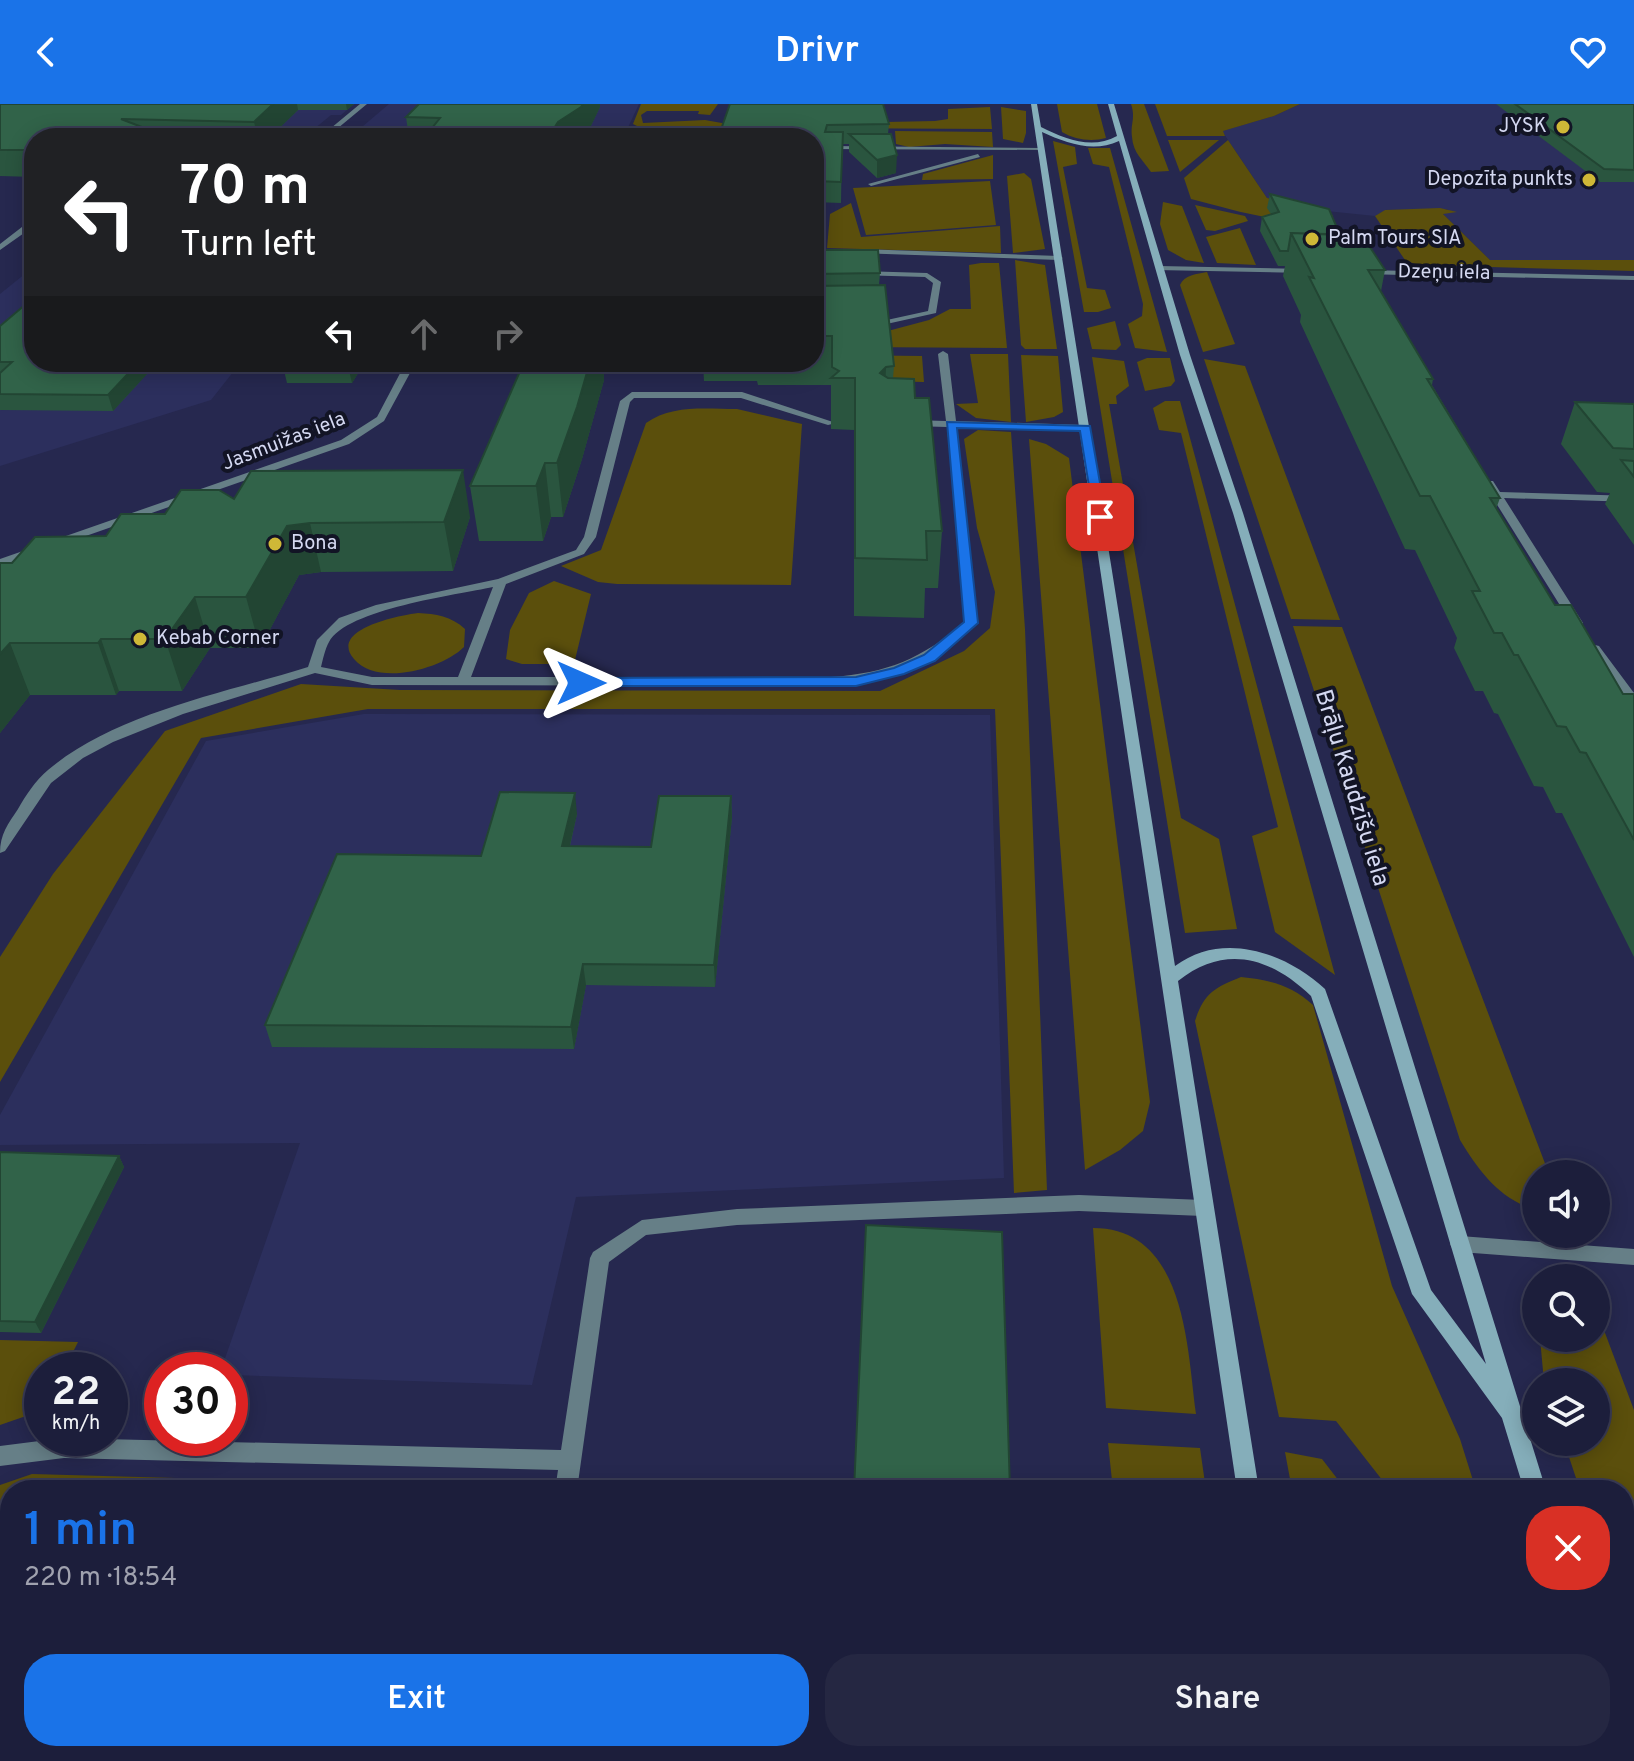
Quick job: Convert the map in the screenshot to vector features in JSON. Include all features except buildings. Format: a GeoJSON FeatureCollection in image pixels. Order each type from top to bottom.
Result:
{"type":"FeatureCollection","features":[{"type":"Feature","properties":{"kind":"street"},"geometry":{"type":"LineString","coordinates":[[334,128],[364,104]]}},
{"type":"Feature","properties":{"kind":"street"},"geometry":{"type":"LineString","coordinates":[[1034,104],[1246,1480]]}},
{"type":"Feature","properties":{"kind":"street","name":"Brāļu Kaudzīšu iela"},"geometry":{"type":"LineString","coordinates":[[1111,104],[1532,1480]]}},
{"type":"Feature","properties":{"kind":"street"},"geometry":{"type":"LineString","coordinates":[[1038,128],[1075,142],[1099,144],[1121,137]]}},
{"type":"Feature","properties":{"kind":"street"},"geometry":{"type":"LineString","coordinates":[[829,148],[1041,150]]}},
{"type":"Feature","properties":{"kind":"street"},"geometry":{"type":"LineString","coordinates":[[871,184],[999,150]]}},
{"type":"Feature","properties":{"kind":"street"},"geometry":{"type":"LineString","coordinates":[[0,248],[24,230]]}},
{"type":"Feature","properties":{"kind":"street"},"geometry":{"type":"LineString","coordinates":[[851,251],[1059,258]]}},
{"type":"Feature","properties":{"kind":"street"},"geometry":{"type":"LineString","coordinates":[[1159,268],[1316,271]]}},
{"type":"Feature","properties":{"kind":"street"},"geometry":{"type":"LineString","coordinates":[[842,272],[927,275],[937,282],[932,313],[871,327],[855,327]]}},
{"type":"Feature","properties":{"kind":"street","name":"Dzeņu iela"},"geometry":{"type":"LineString","coordinates":[[1365,284],[1357,272],[1634,278]]}},
{"type":"Feature","properties":{"kind":"street"},"geometry":{"type":"LineString","coordinates":[[0,848],[51,774],[87,750],[141,725],[314,669],[372,681],[462,683],[856,681],[899,671],[929,658],[971,623],[943,354]]}},
{"type":"Feature","properties":{"kind":"street","name":"Jasmuižas iela"},"geometry":{"type":"LineString","coordinates":[[0,563],[345,442],[381,419],[406,372]]}},
{"type":"Feature","properties":{"kind":"street"},"geometry":{"type":"LineString","coordinates":[[314,669],[323,640],[343,621],[376,609],[501,582],[580,552],[590,537],[625,401],[632,395],[742,395],[831,423]]}},
{"type":"Feature","properties":{"kind":"street"},"geometry":{"type":"LineString","coordinates":[[901,423],[1086,428]]}},
{"type":"Feature","properties":{"kind":"street"},"geometry":{"type":"LineString","coordinates":[[1483,473],[1548,581],[1634,702]]}},
{"type":"Feature","properties":{"kind":"street"},"geometry":{"type":"LineString","coordinates":[[1496,495],[1634,499]]}},
{"type":"Feature","properties":{"kind":"street"},"geometry":{"type":"LineString","coordinates":[[462,683],[501,582]]}},
{"type":"Feature","properties":{"kind":"street"},"geometry":{"type":"LineString","coordinates":[[1169,979],[1193,961],[1239,952],[1277,960],[1292,968],[1319,993],[1422,1294],[1516,1421]]}},
{"type":"Feature","properties":{"kind":"street"},"geometry":{"type":"LineString","coordinates":[[568,1480],[600,1258],[642,1228],[737,1217],[1079,1203],[1203,1208]]}},
{"type":"Feature","properties":{"kind":"street"},"geometry":{"type":"LineString","coordinates":[[1460,1244],[1634,1257]]}},
{"type":"Feature","properties":{"kind":"street"},"geometry":{"type":"LineString","coordinates":[[0,1456],[64,1448],[571,1460]]}},
{"type":"Feature","properties":{"kind":"shaded area"},"geometry":{"type":"Polygon","coordinates":[[[214,104],[354,104],[341,115],[331,115],[315,128],[158,128],[214,104]]]}},
{"type":"Feature","properties":{"kind":"shaded area"},"geometry":{"type":"Polygon","coordinates":[[[389,104],[639,104],[628,128],[361,128],[389,104]]]}},
{"type":"Feature","properties":{"kind":"shaded area"},"geometry":{"type":"Polygon","coordinates":[[[641,104],[718,104],[710,115],[698,114],[699,111],[647,111],[641,115],[643,123],[705,120],[733,125],[935,121],[948,119],[948,109],[990,107],[992,129],[639,127],[633,124],[641,104]]]}},
{"type":"Feature","properties":{"kind":"shaded area"},"geometry":{"type":"Polygon","coordinates":[[[1057,104],[1097,104],[1106,138],[1084,140],[1062,132],[1057,104]]]}},
{"type":"Feature","properties":{"kind":"shaded area"},"geometry":{"type":"Polygon","coordinates":[[[1131,104],[1144,104],[1169,171],[1151,172],[1136,152],[1132,137],[1131,104]]]}},
{"type":"Feature","properties":{"kind":"shaded area"},"geometry":{"type":"Polygon","coordinates":[[[1155,104],[1300,104],[1274,116],[1223,131],[1225,136],[1167,136],[1155,104]]]}},
{"type":"Feature","properties":{"kind":"shaded area"},"geometry":{"type":"Polygon","coordinates":[[[1300,104],[1634,104],[1634,260],[1490,260],[1442,213],[1448,209],[1386,210],[1375,216],[1307,209],[1267,198],[1222,131],[1274,116],[1300,104]]]}},
{"type":"Feature","properties":{"kind":"shaded area"},"geometry":{"type":"Polygon","coordinates":[[[1001,107],[1026,111],[1023,143],[1003,139],[1001,107]]]}},
{"type":"Feature","properties":{"kind":"shaded area"},"geometry":{"type":"Polygon","coordinates":[[[895,131],[992,132],[993,147],[945,144],[909,147],[896,144],[895,131]]]}},
{"type":"Feature","properties":{"kind":"shaded area"},"geometry":{"type":"Polygon","coordinates":[[[1168,140],[1219,140],[1180,172],[1168,140]]]}},
{"type":"Feature","properties":{"kind":"shaded area"},"geometry":{"type":"Polygon","coordinates":[[[1228,140],[1267,198],[1329,211],[1333,216],[1300,221],[1281,219],[1191,199],[1184,178],[1228,140]]]}},
{"type":"Feature","properties":{"kind":"shaded area"},"geometry":{"type":"Polygon","coordinates":[[[1053,141],[1075,147],[1077,164],[1063,167],[1087,288],[1105,290],[1111,308],[1098,312],[1084,312],[1053,141]]]}},
{"type":"Feature","properties":{"kind":"shaded area"},"geometry":{"type":"Polygon","coordinates":[[[1088,148],[1110,148],[1167,352],[1135,348],[1128,324],[1142,316],[1143,304],[1109,167],[1093,164],[1088,148]]]}},
{"type":"Feature","properties":{"kind":"shaded area"},"geometry":{"type":"Polygon","coordinates":[[[993,155],[993,179],[922,180],[923,174],[993,155]]]}},
{"type":"Feature","properties":{"kind":"shaded area"},"geometry":{"type":"Polygon","coordinates":[[[1024,173],[1031,179],[1045,249],[1013,253],[1007,176],[1024,173]]]}},
{"type":"Feature","properties":{"kind":"shaded area"},"geometry":{"type":"Polygon","coordinates":[[[990,181],[996,225],[866,235],[853,188],[990,181]]]}},
{"type":"Feature","properties":{"kind":"shaded area"},"geometry":{"type":"Polygon","coordinates":[[[1163,202],[1182,206],[1204,263],[1186,260],[1168,250],[1160,224],[1163,202]]]}},
{"type":"Feature","properties":{"kind":"shaded area"},"geometry":{"type":"Polygon","coordinates":[[[851,203],[861,237],[1000,226],[1001,253],[827,248],[830,214],[851,203]]]}},
{"type":"Feature","properties":{"kind":"shaded area"},"geometry":{"type":"Polygon","coordinates":[[[1195,205],[1245,216],[1248,221],[1215,231],[1206,230],[1195,205]]]}},
{"type":"Feature","properties":{"kind":"shaded area"},"geometry":{"type":"Polygon","coordinates":[[[1440,208],[1457,212],[1443,214],[1490,260],[1634,260],[1634,271],[1417,265],[1405,260],[1375,216],[1385,210],[1440,208]]]}},
{"type":"Feature","properties":{"kind":"shaded area"},"geometry":{"type":"Polygon","coordinates":[[[1240,228],[1256,265],[1217,263],[1206,237],[1240,228]]]}},
{"type":"Feature","properties":{"kind":"shaded area"},"geometry":{"type":"Polygon","coordinates":[[[1015,260],[1045,265],[1057,349],[1025,349],[1021,345],[1015,260]]]}},
{"type":"Feature","properties":{"kind":"shaded area"},"geometry":{"type":"Polygon","coordinates":[[[999,263],[1007,348],[855,347],[884,332],[929,320],[950,309],[971,309],[969,265],[999,263]]]}},
{"type":"Feature","properties":{"kind":"shaded area"},"geometry":{"type":"Polygon","coordinates":[[[1207,272],[1235,344],[1203,352],[1180,285],[1188,277],[1207,272]]]}},
{"type":"Feature","properties":{"kind":"shaded area"},"geometry":{"type":"Polygon","coordinates":[[[24,275],[24,372],[233,372],[211,400],[0,466],[0,294],[24,275]]]}},
{"type":"Feature","properties":{"kind":"shaded area"},"geometry":{"type":"Polygon","coordinates":[[[1115,321],[1121,345],[1116,350],[1092,349],[1087,328],[1115,321]]]}},
{"type":"Feature","properties":{"kind":"shaded area"},"geometry":{"type":"Polygon","coordinates":[[[970,354],[1008,354],[1011,422],[976,418],[956,404],[978,403],[970,354]]]}},
{"type":"Feature","properties":{"kind":"shaded area"},"geometry":{"type":"Polygon","coordinates":[[[837,355],[922,356],[924,382],[836,380],[837,355]]]}},
{"type":"Feature","properties":{"kind":"shaded area"},"geometry":{"type":"Polygon","coordinates":[[[1021,355],[1058,356],[1063,412],[1054,417],[1026,422],[1021,355]]]}},
{"type":"Feature","properties":{"kind":"shaded area"},"geometry":{"type":"Polygon","coordinates":[[[1092,357],[1124,361],[1129,386],[1116,396],[1117,404],[1109,404],[1181,818],[1219,839],[1237,929],[1185,933],[1092,357]]]}},
{"type":"Feature","properties":{"kind":"shaded area"},"geometry":{"type":"Polygon","coordinates":[[[1147,358],[1170,358],[1175,381],[1171,386],[1145,391],[1137,362],[1147,358]]]}},
{"type":"Feature","properties":{"kind":"shaded area"},"geometry":{"type":"Polygon","coordinates":[[[1204,359],[1245,366],[1340,620],[1291,619],[1204,359]]]}},
{"type":"Feature","properties":{"kind":"shaded area"},"geometry":{"type":"Polygon","coordinates":[[[1165,401],[1180,401],[1335,975],[1275,932],[1252,836],[1278,827],[1181,433],[1159,430],[1153,408],[1165,401]]]}},
{"type":"Feature","properties":{"kind":"shaded area"},"geometry":{"type":"Polygon","coordinates":[[[737,409],[802,424],[791,585],[617,584],[598,582],[561,566],[601,550],[646,423],[678,410],[737,409]]]}},
{"type":"Feature","properties":{"kind":"shaded area"},"geometry":{"type":"Polygon","coordinates":[[[978,430],[1011,432],[1025,629],[1047,1190],[1014,1193],[995,709],[368,709],[201,738],[0,1082],[0,957],[53,874],[165,731],[301,684],[400,690],[880,691],[964,651],[990,628],[995,592],[977,528],[964,439],[978,430]]]}},
{"type":"Feature","properties":{"kind":"shaded area"},"geometry":{"type":"Polygon","coordinates":[[[1029,439],[1046,444],[1069,458],[1150,1102],[1143,1131],[1120,1150],[1085,1170],[1029,439]]]}},
{"type":"Feature","properties":{"kind":"shaded area"},"geometry":{"type":"Polygon","coordinates":[[[554,581],[591,594],[574,664],[522,664],[506,659],[510,630],[529,593],[554,581]]]}},
{"type":"Feature","properties":{"kind":"shaded area"},"geometry":{"type":"Polygon","coordinates":[[[418,613],[443,616],[460,625],[465,629],[464,647],[441,662],[409,672],[378,672],[354,659],[349,648],[351,639],[358,632],[383,621],[418,613]]]}},
{"type":"Feature","properties":{"kind":"shaded area"},"geometry":{"type":"Polygon","coordinates":[[[1293,626],[1342,627],[1544,1160],[1522,1160],[1522,1204],[1491,1182],[1460,1140],[1293,626]]]}},
{"type":"Feature","properties":{"kind":"shaded area"},"geometry":{"type":"Polygon","coordinates":[[[364,714],[990,715],[1004,1178],[576,1197],[532,1385],[248,1376],[248,1352],[227,1352],[300,1143],[0,1145],[0,1115],[206,741],[364,714]]]}},
{"type":"Feature","properties":{"kind":"shaded area"},"geometry":{"type":"Polygon","coordinates":[[[1241,977],[1261,980],[1297,993],[1313,1005],[1392,1286],[1460,1439],[1473,1480],[1382,1480],[1336,1421],[1279,1417],[1195,1021],[1206,998],[1241,977]]]}},
{"type":"Feature","properties":{"kind":"shaded area"},"geometry":{"type":"Polygon","coordinates":[[[1093,1228],[1124,1233],[1147,1248],[1164,1269],[1184,1326],[1196,1414],[1106,1408],[1093,1228]]]}},
{"type":"Feature","properties":{"kind":"shaded area"},"geometry":{"type":"Polygon","coordinates":[[[0,1340],[78,1342],[73,1352],[24,1352],[24,1417],[0,1425],[0,1340]]]}},
{"type":"Feature","properties":{"kind":"shaded area"},"geometry":{"type":"Polygon","coordinates":[[[1610,1346],[1634,1410],[1634,1480],[1577,1480],[1569,1456],[1610,1456],[1610,1368],[1543,1368],[1541,1352],[1610,1352],[1610,1346]]]}},
{"type":"Feature","properties":{"kind":"shaded area"},"geometry":{"type":"Polygon","coordinates":[[[1108,1443],[1200,1448],[1205,1480],[1112,1480],[1108,1443]]]}},
{"type":"Feature","properties":{"kind":"shaded area"},"geometry":{"type":"Polygon","coordinates":[[[1285,1452],[1322,1459],[1338,1480],[1290,1480],[1285,1452]]]}},
{"type":"Feature","properties":{"kind":"shaded area"},"geometry":{"type":"Polygon","coordinates":[[[32,1474],[176,1478],[175,1480],[15,1480],[32,1474]]]}},
{"type":"Feature","properties":{"kind":"place","name":"JYSK"},"geometry":{"type":"Point","coordinates":[1563,127]}},
{"type":"Feature","properties":{"kind":"place","name":"Depozīta punkts"},"geometry":{"type":"Point","coordinates":[1589,180]}},
{"type":"Feature","properties":{"kind":"place","name":"Palm Tours SIA"},"geometry":{"type":"Point","coordinates":[1312,239]}},
{"type":"Feature","properties":{"kind":"place","name":"Bona"},"geometry":{"type":"Point","coordinates":[275,544]}},
{"type":"Feature","properties":{"kind":"place","name":"Kebab Corner"},"geometry":{"type":"Point","coordinates":[140,639]}},
{"type":"Feature","properties":{"kind":"route"},"geometry":{"type":"LineString","coordinates":[[581,683],[856,681],[899,671],[929,658],[971,623],[951,424],[1086,428],[1100,517]]}}]}
